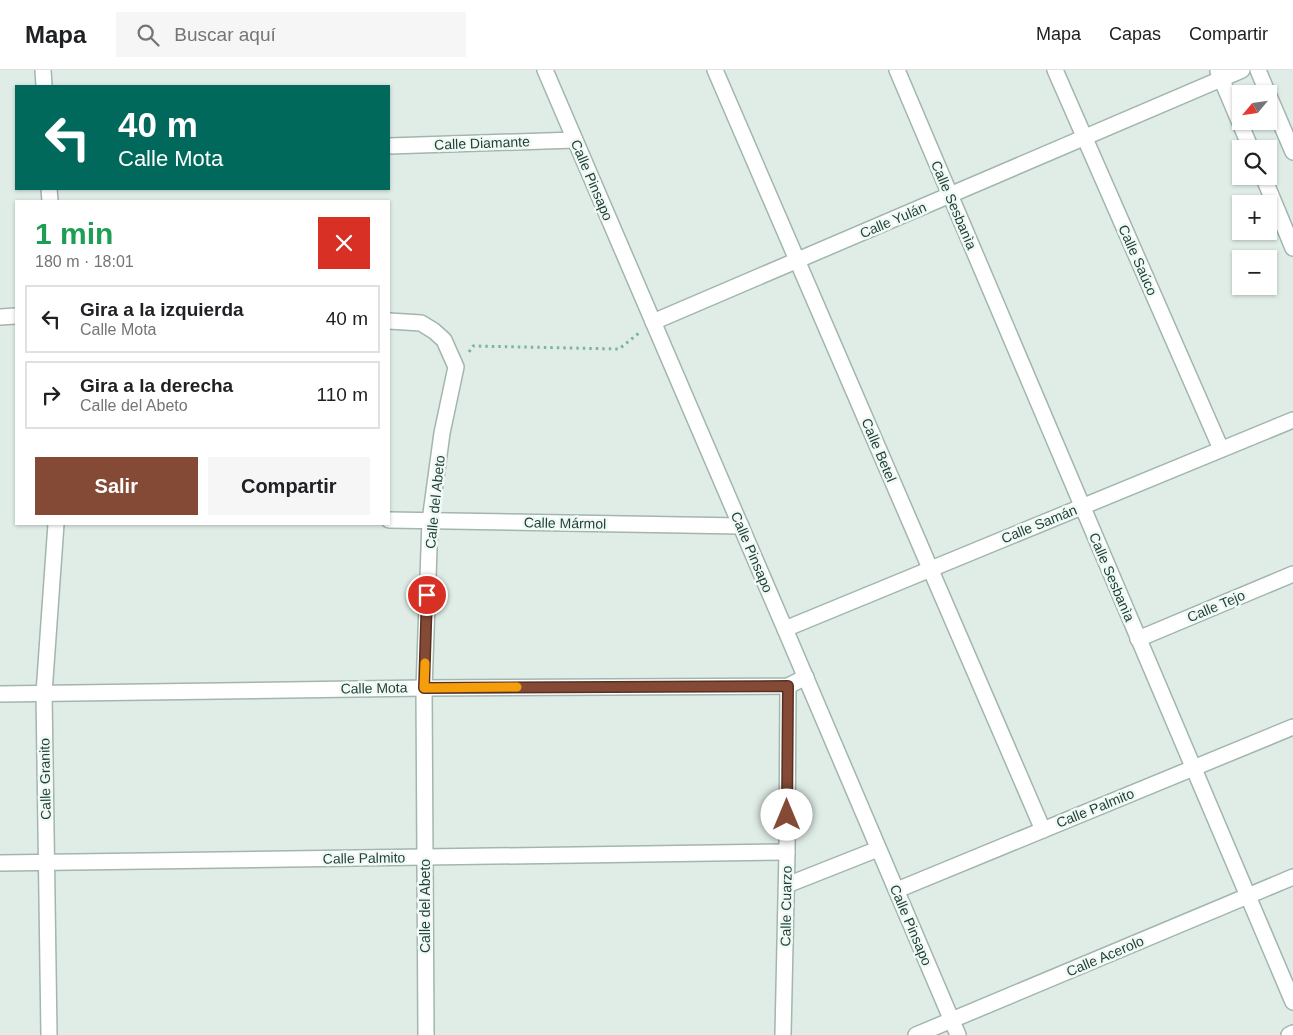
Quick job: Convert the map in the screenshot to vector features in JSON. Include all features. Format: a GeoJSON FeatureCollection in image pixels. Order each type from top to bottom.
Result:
{"type":"FeatureCollection","features":[{"type":"Feature","properties":{"kind":"street"},"geometry":{"type":"LineString","coordinates":[[43,70],[44,85]]}},
{"type":"Feature","properties":{"kind":"street","name":"Calle Pinsapo"},"geometry":{"type":"LineString","coordinates":[[545,70],[958,1035]]}},
{"type":"Feature","properties":{"kind":"street","name":"Calle Betel"},"geometry":{"type":"LineString","coordinates":[[715,70],[1043,830]]}},
{"type":"Feature","properties":{"kind":"street","name":"Calle Sesbanìa"},"geometry":{"type":"LineString","coordinates":[[896,70],[1293,1002]]}},
{"type":"Feature","properties":{"kind":"street","name":"Calle Saúco"},"geometry":{"type":"LineString","coordinates":[[1055,70],[1221,449]]}},
{"type":"Feature","properties":{"kind":"street","name":"Calle Yulán"},"geometry":{"type":"LineString","coordinates":[[653,322],[1084,138],[1220,75],[1242,70]]}},
{"type":"Feature","properties":{"kind":"street"},"geometry":{"type":"LineString","coordinates":[[1258,70],[1264,85]]}},
{"type":"Feature","properties":{"kind":"street"},"geometry":{"type":"LineString","coordinates":[[1220,75],[1247,140]]}},
{"type":"Feature","properties":{"kind":"street"},"geometry":{"type":"LineString","coordinates":[[1278,118],[1293,152]]}},
{"type":"Feature","properties":{"kind":"street","name":"Calle Diamante"},"geometry":{"type":"LineString","coordinates":[[390,146],[575,140]]}},
{"type":"Feature","properties":{"kind":"street"},"geometry":{"type":"LineString","coordinates":[[1267,185],[1293,248]]}},
{"type":"Feature","properties":{"kind":"street"},"geometry":{"type":"LineString","coordinates":[[0,317],[15,316]]}},
{"type":"Feature","properties":{"kind":"street"},"geometry":{"type":"LineString","coordinates":[[390,321],[421,323],[434,330],[444,340],[456,367]]}},
{"type":"Feature","properties":{"kind":"street","name":"Calle del Abeto"},"geometry":{"type":"LineString","coordinates":[[426,1035],[424,688],[430,521],[442,433],[456,367]]}},
{"type":"Feature","properties":{"kind":"street","name":"Calle Samán"},"geometry":{"type":"LineString","coordinates":[[785,629],[1293,420]]}},
{"type":"Feature","properties":{"kind":"street","name":"Calle Mármol"},"geometry":{"type":"LineString","coordinates":[[390,520],[741,526]]}},
{"type":"Feature","properties":{"kind":"street","name":"Calle Granito"},"geometry":{"type":"LineString","coordinates":[[49,1035],[44,693],[56,525]]}},
{"type":"Feature","properties":{"kind":"street","name":"Calle Tejo"},"geometry":{"type":"LineString","coordinates":[[1138,639],[1293,574]]}},
{"type":"Feature","properties":{"kind":"street","name":"Calle Mota"},"geometry":{"type":"LineString","coordinates":[[0,694],[424,688],[788,686],[806,677]]}},
{"type":"Feature","properties":{"kind":"street","name":"Calle Cuarzo"},"geometry":{"type":"LineString","coordinates":[[783,1035],[788,686]]}},
{"type":"Feature","properties":{"kind":"street","name":"Calle Palmito"},"geometry":{"type":"LineString","coordinates":[[897,890],[1293,727]]}},
{"type":"Feature","properties":{"kind":"street"},"geometry":{"type":"LineString","coordinates":[[786,885],[878,849]]}},
{"type":"Feature","properties":{"kind":"street","name":"Calle Palmito"},"geometry":{"type":"LineString","coordinates":[[0,863],[787,852]]}},
{"type":"Feature","properties":{"kind":"street","name":"Calle Acerolo"},"geometry":{"type":"LineString","coordinates":[[916,1035],[1293,877]]}},
{"type":"Feature","properties":{"kind":"street"},"geometry":{"type":"LineString","coordinates":[[1289,1035],[1293,1033]]}},
{"type":"Feature","properties":{"kind":"path"},"geometry":{"type":"LineString","coordinates":[[456,367],[474,346],[619,349],[653,322]]}},
{"type":"Feature","properties":{"kind":"slow traffic"},"geometry":{"type":"LineString","coordinates":[[425,663],[424,688],[517,687]]}},
{"type":"Feature","properties":{"kind":"route"},"geometry":{"type":"LineString","coordinates":[[427,595],[424,688],[788,686],[787,815]]}}]}
